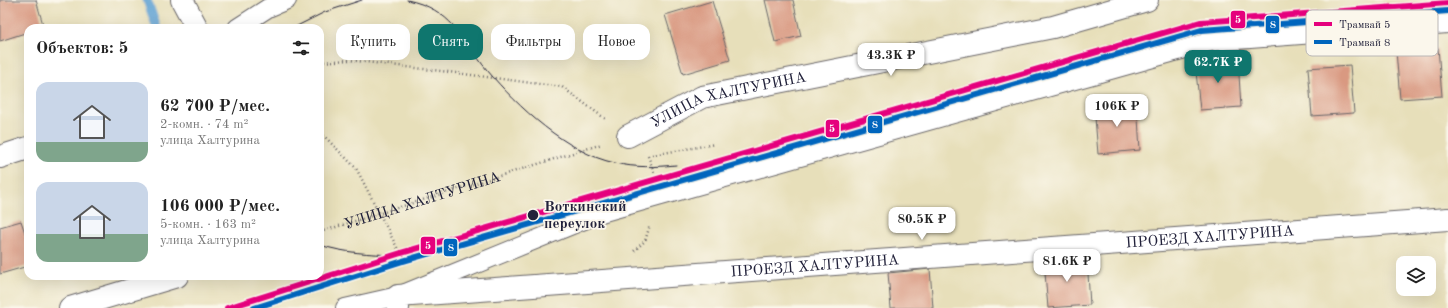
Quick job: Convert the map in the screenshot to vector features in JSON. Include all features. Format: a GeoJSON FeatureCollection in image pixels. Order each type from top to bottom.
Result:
{"type":"FeatureCollection","features":[{"type":"Feature","properties":{"kind":"street"},"geometry":{"type":"LineString","coordinates":[[182,0],[195,24]]}},
{"type":"Feature","properties":{"kind":"street","name":"УЛИЦА ХАЛТУРИНА"},"geometry":{"type":"LineString","coordinates":[[628,136],[702,97],[1053,27],[1147,0]]}},
{"type":"Feature","properties":{"kind":"street"},"geometry":{"type":"LineString","coordinates":[[0,157],[24,149]]}},
{"type":"Feature","properties":{"kind":"street","name":"ПРОЕЗД ХАЛТУРИНА"},"geometry":{"type":"LineString","coordinates":[[398,302],[1448,219]]}},
{"type":"Feature","properties":{"kind":"street"},"geometry":{"type":"LineString","coordinates":[[70,308],[164,280]]}},
{"type":"Feature","properties":{"kind":"lane"},"geometry":{"type":"LineString","coordinates":[[243,24],[268,8],[287,0]]}},
{"type":"Feature","properties":{"kind":"lane"},"geometry":{"type":"LineString","coordinates":[[1438,25],[1448,24]]}},
{"type":"Feature","properties":{"kind":"lane"},"geometry":{"type":"LineString","coordinates":[[345,308],[398,302],[604,212],[1210,42],[1306,35]]}},
{"type":"Feature","properties":{"kind":"path"},"geometry":{"type":"LineString","coordinates":[[324,62],[349,60],[562,87],[628,136]]}},
{"type":"Feature","properties":{"kind":"path"},"geometry":{"type":"LineString","coordinates":[[324,136],[356,168],[406,263],[398,302]]}},
{"type":"Feature","properties":{"kind":"path","name":"УЛИЦА ХАЛТУРИНА"},"geometry":{"type":"LineString","coordinates":[[324,231],[628,136]]}},
{"type":"Feature","properties":{"kind":"path"},"geometry":{"type":"LineString","coordinates":[[648,156],[715,144]]}},
{"type":"Feature","properties":{"kind":"building"},"geometry":{"type":"Polygon","coordinates":[[[0,0],[36,0],[43,24],[24,24],[24,33],[0,41],[0,0]]]}},
{"type":"Feature","properties":{"kind":"building"},"geometry":{"type":"Polygon","coordinates":[[[765,0],[793,0],[801,36],[775,42],[765,0]]]}},
{"type":"Feature","properties":{"kind":"building"},"geometry":{"type":"Polygon","coordinates":[[[712,1],[730,60],[683,74],[665,15],[712,1]]]}},
{"type":"Feature","properties":{"kind":"building"},"geometry":{"type":"Polygon","coordinates":[[[1438,48],[1442,96],[1400,99],[1396,56],[1438,56],[1438,48]]]}},
{"type":"Feature","properties":{"kind":"building"},"geometry":{"type":"Polygon","coordinates":[[[1238,59],[1241,107],[1200,110],[1195,62],[1238,59]]]}},
{"type":"Feature","properties":{"kind":"building"},"geometry":{"type":"Polygon","coordinates":[[[1350,65],[1354,113],[1312,116],[1308,68],[1350,65]]]}},
{"type":"Feature","properties":{"kind":"building"},"geometry":{"type":"Polygon","coordinates":[[[1137,102],[1140,150],[1098,154],[1094,105],[1137,102]]]}},
{"type":"Feature","properties":{"kind":"building"},"geometry":{"type":"Polygon","coordinates":[[[21,221],[24,230],[24,267],[0,274],[0,227],[21,221]]]}},
{"type":"Feature","properties":{"kind":"building"},"geometry":{"type":"Polygon","coordinates":[[[1087,258],[1090,305],[1048,308],[1044,261],[1087,258]]]}},
{"type":"Feature","properties":{"kind":"building"},"geometry":{"type":"Polygon","coordinates":[[[930,269],[933,308],[891,308],[888,273],[930,269]]]}},
{"type":"Feature","properties":{"kind":"waterway"},"geometry":{"type":"LineString","coordinates":[[147,0],[156,24]]}},
{"type":"Feature","properties":{"kind":"tram line"},"geometry":{"type":"LineString","coordinates":[[301,24],[325,12],[362,0]]}},
{"type":"Feature","properties":{"kind":"tram line"},"geometry":{"type":"LineString","coordinates":[[407,0],[422,4],[435,10],[454,26],[487,70],[513,99],[545,127],[562,139],[597,158],[615,163],[646,167],[676,165]]}},
{"type":"Feature","properties":{"kind":"tram line","name":"5"},"geometry":{"type":"LineString","coordinates":[[1357,10],[1448,3]]}},
{"type":"Feature","properties":{"kind":"tram line","name":"8"},"geometry":{"type":"LineString","coordinates":[[1438,12],[1448,11]]}},
{"type":"Feature","properties":{"kind":"tram line","name":"5"},"geometry":{"type":"LineString","coordinates":[[324,277],[401,253],[1201,22],[1306,14]]}},
{"type":"Feature","properties":{"kind":"tram line","name":"8"},"geometry":{"type":"LineString","coordinates":[[254,308],[403,261],[1202,30],[1306,22]]}},
{"type":"Feature","properties":{"kind":"tram line"},"geometry":{"type":"LineString","coordinates":[[324,246],[367,254],[395,255]]}},
{"type":"Feature","properties":{"kind":"tram line","name":"5"},"geometry":{"type":"LineString","coordinates":[[227,308],[316,280]]}},
{"type":"Feature","properties":{"kind":"place","name":"Воткинский переулок"},"geometry":{"type":"Point","coordinates":[533,215]}}]}
